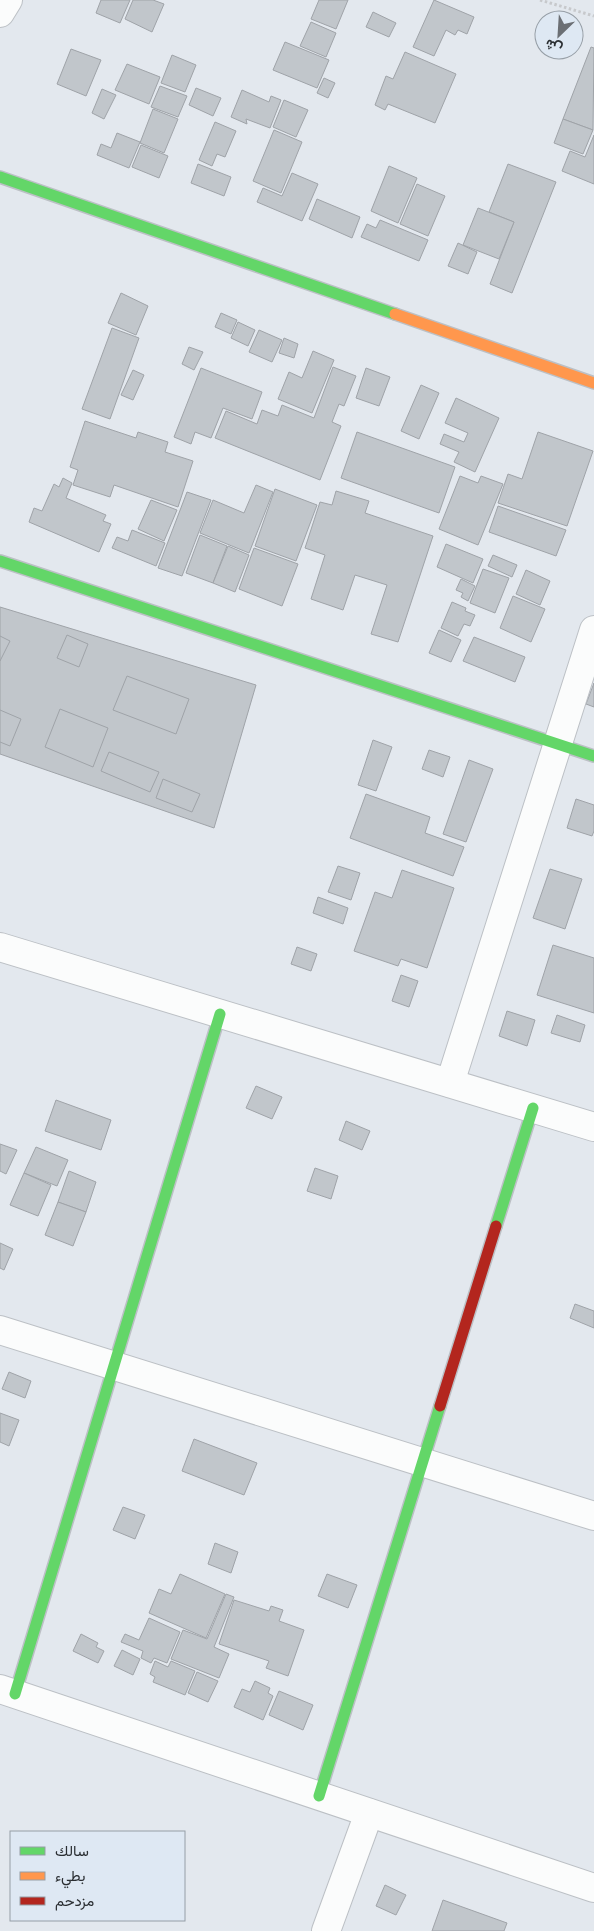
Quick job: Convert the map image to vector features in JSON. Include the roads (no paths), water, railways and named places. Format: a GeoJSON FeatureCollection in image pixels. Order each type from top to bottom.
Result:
{"type":"FeatureCollection","features":[{"type":"Feature","properties":{"kind":"street"},"geometry":{"type":"LineString","coordinates":[[0,13],[8,0]]}},
{"type":"Feature","properties":{"kind":"street"},"geometry":{"type":"LineString","coordinates":[[0,177],[594,383]]}},
{"type":"Feature","properties":{"kind":"street"},"geometry":{"type":"LineString","coordinates":[[0,561],[594,756]]}},
{"type":"Feature","properties":{"kind":"street"},"geometry":{"type":"LineString","coordinates":[[450,1083],[594,630]]}},
{"type":"Feature","properties":{"kind":"street"},"geometry":{"type":"LineString","coordinates":[[0,947],[594,1127]]}},
{"type":"Feature","properties":{"kind":"street"},"geometry":{"type":"LineString","coordinates":[[220,1014],[113,1367],[7,1692],[594,1888]]}},
{"type":"Feature","properties":{"kind":"street"},"geometry":{"type":"LineString","coordinates":[[320,1796],[533,1108]]}},
{"type":"Feature","properties":{"kind":"street"},"geometry":{"type":"LineString","coordinates":[[0,1330],[113,1367],[594,1516]]}},
{"type":"Feature","properties":{"kind":"street"},"geometry":{"type":"LineString","coordinates":[[326,1931],[369,1813]]}}]}
